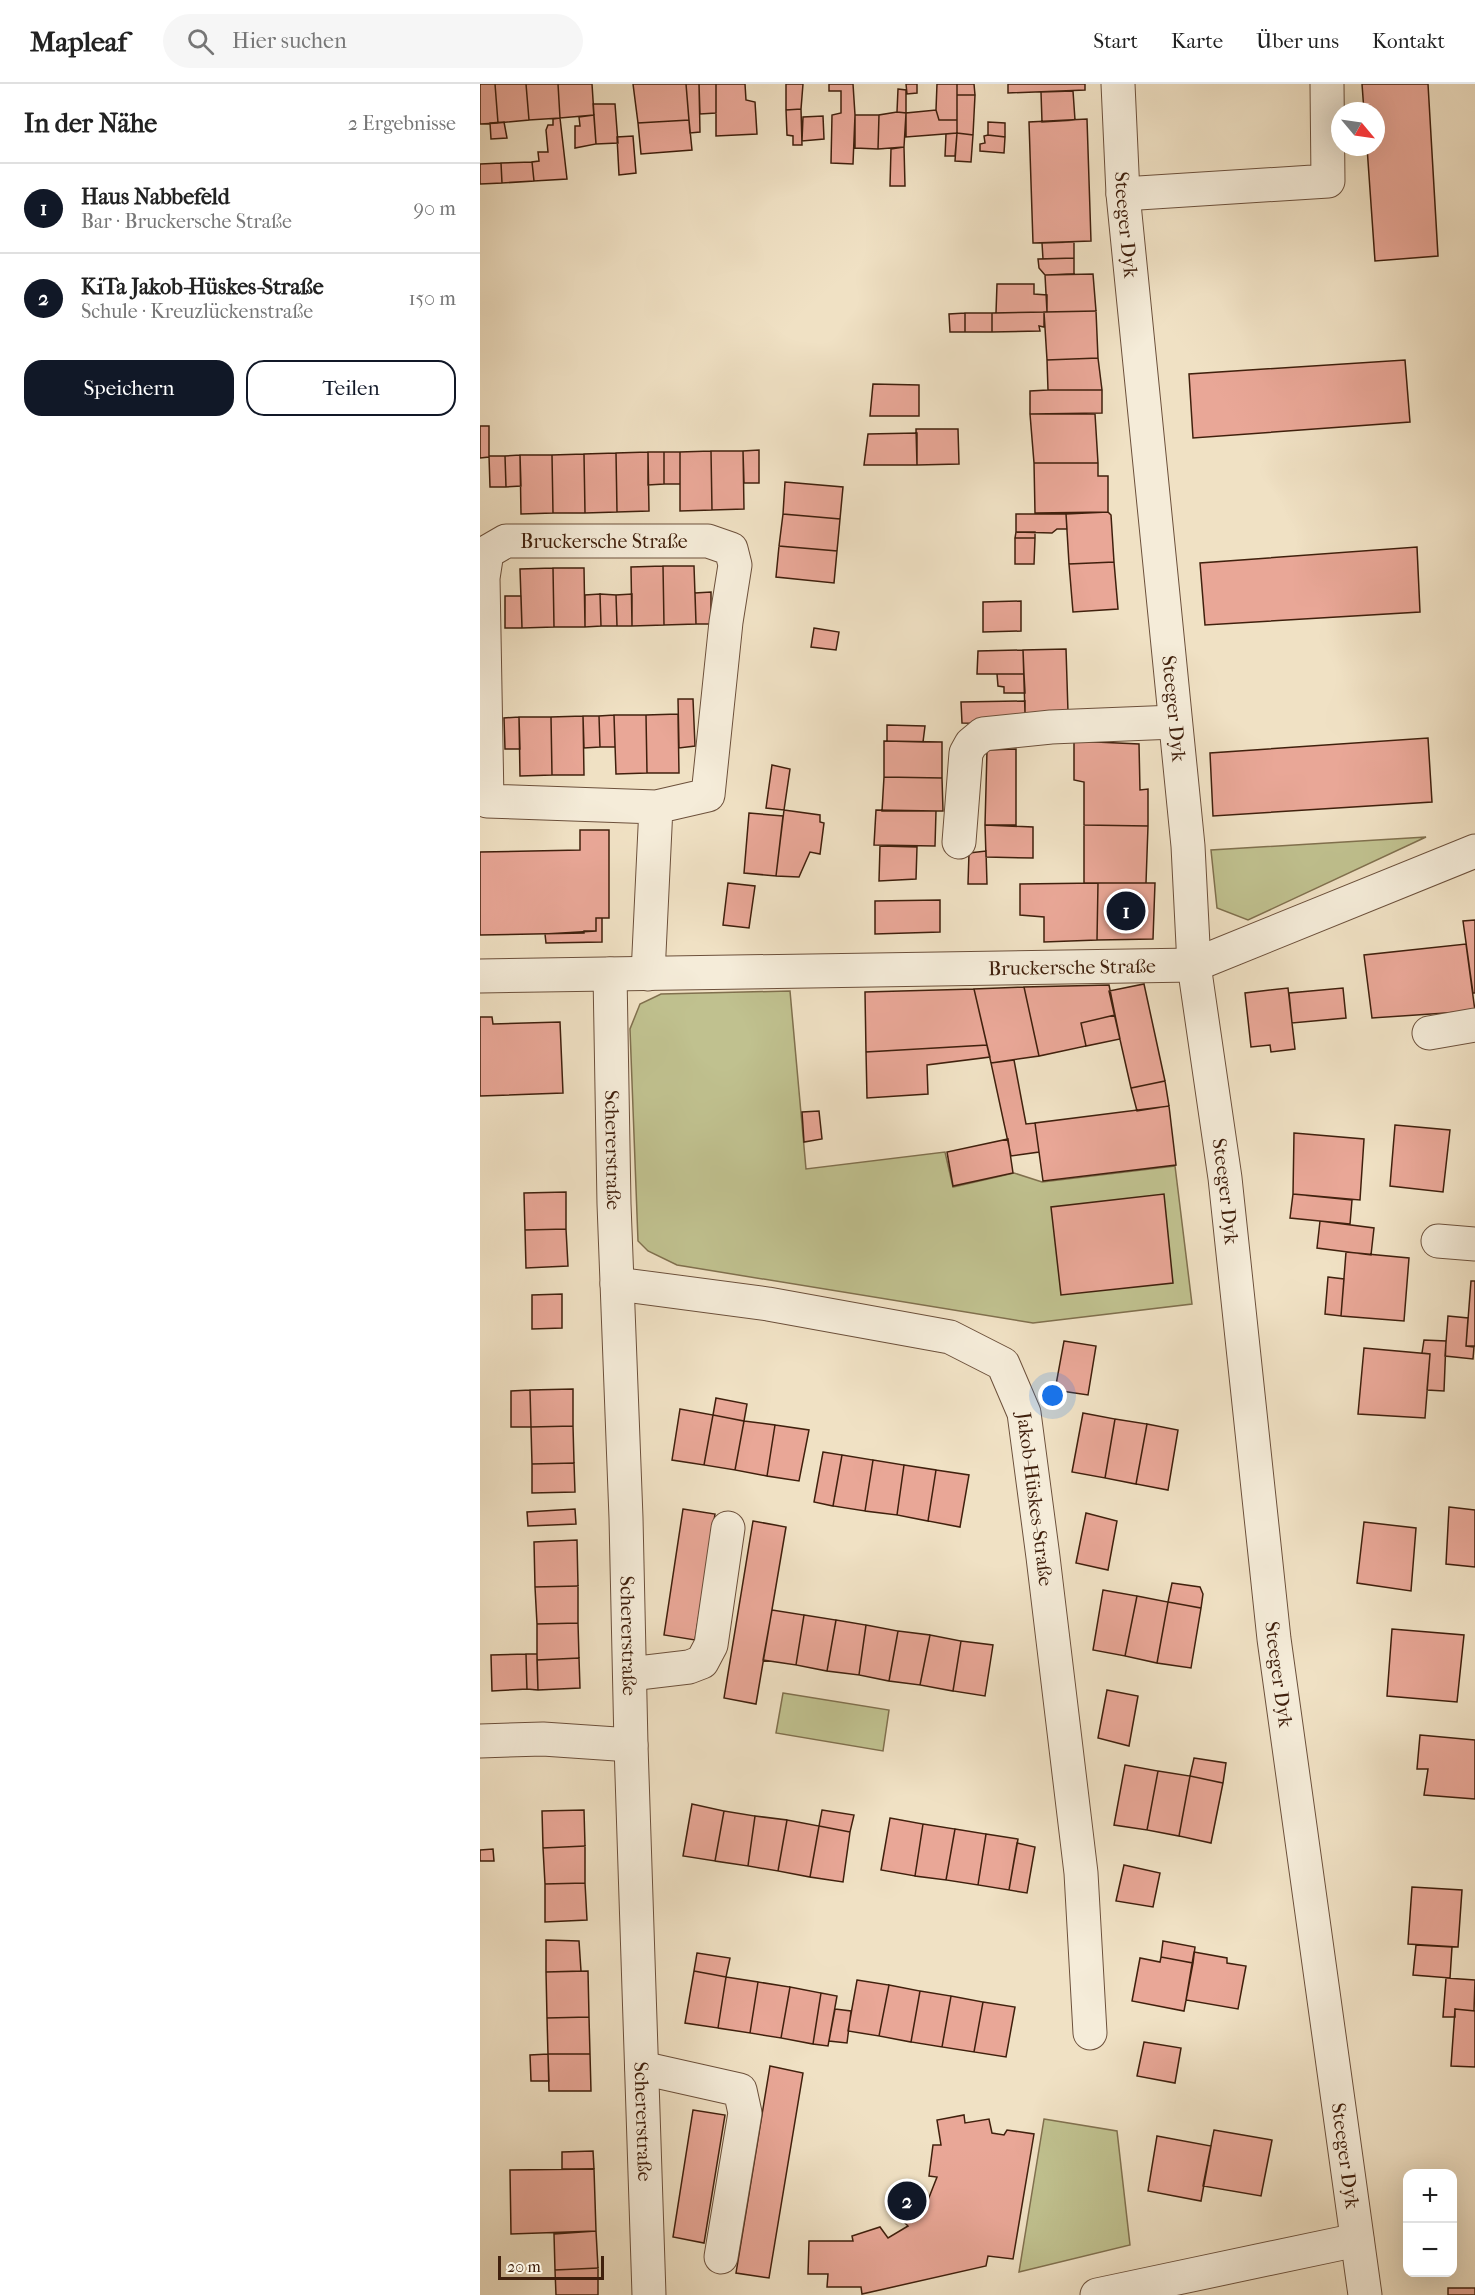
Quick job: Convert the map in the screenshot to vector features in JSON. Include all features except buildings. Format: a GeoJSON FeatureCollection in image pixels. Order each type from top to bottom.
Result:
{"type":"FeatureCollection","features":[{"type":"Feature","properties":{"kind":"street","name":"Steeger Dyk"},"geometry":{"type":"LineString","coordinates":[[1118,84],[1123,194],[1188,846],[1194,965],[1225,1178],[1274,1639],[1365,2295]]}},
{"type":"Feature","properties":{"kind":"street"},"geometry":{"type":"LineString","coordinates":[[1123,194],[1328,181],[1327,84]]}},
{"type":"Feature","properties":{"kind":"street","name":"Bruckersche Straße"},"geometry":{"type":"LineString","coordinates":[[506,541],[708,541],[730,549],[735,565],[726,622],[708,795],[656,807],[484,801],[483,578],[487,552],[506,541]]}},
{"type":"Feature","properties":{"kind":"street"},"geometry":{"type":"LineString","coordinates":[[959,842],[966,753],[971,744],[983,734],[1051,727],[1175,722]]}},
{"type":"Feature","properties":{"kind":"street"},"geometry":{"type":"LineString","coordinates":[[648,974],[656,807]]}},
{"type":"Feature","properties":{"kind":"street","name":"Bruckersche Straße"},"geometry":{"type":"LineString","coordinates":[[480,976],[1194,965],[1475,851]]}},
{"type":"Feature","properties":{"kind":"street","name":"Schererstraße"},"geometry":{"type":"LineString","coordinates":[[610,974],[617,1284],[649,2295]]}},
{"type":"Feature","properties":{"kind":"street"},"geometry":{"type":"LineString","coordinates":[[1429,1033],[1475,1025]]}},
{"type":"Feature","properties":{"kind":"street"},"geometry":{"type":"LineString","coordinates":[[1438,1241],[1475,1244]]}},
{"type":"Feature","properties":{"kind":"street","name":"Jakob-Hüskes-Straße"},"geometry":{"type":"LineString","coordinates":[[617,1284],[768,1304],[950,1337],[1003,1364],[1024,1413],[1040,1534],[1081,1873],[1090,2033]]}},
{"type":"Feature","properties":{"kind":"street"},"geometry":{"type":"LineString","coordinates":[[630,1674],[689,1667],[702,1662],[711,1645],[728,1528]]}},
{"type":"Feature","properties":{"kind":"street"},"geometry":{"type":"LineString","coordinates":[[480,1741],[543,1739],[631,1744]]}},
{"type":"Feature","properties":{"kind":"street"},"geometry":{"type":"LineString","coordinates":[[642,2068],[740,2090],[745,2112],[721,2257]]}},
{"type":"Feature","properties":{"kind":"street"},"geometry":{"type":"LineString","coordinates":[[1102,2295],[1357,2240]]}},
{"type":"Feature","properties":{"kind":"green space"},"geometry":{"type":"Polygon","coordinates":[[[1426,837],[1248,920],[1217,908],[1211,850],[1426,837]]]}},
{"type":"Feature","properties":{"kind":"green space"},"geometry":{"type":"Polygon","coordinates":[[[790,991],[806,1169],[945,1152],[953,1187],[1014,1173],[1042,1182],[1175,1166],[1192,1304],[1033,1323],[677,1265],[648,1251],[638,1241],[630,1029],[640,1004],[661,994],[790,991]]]}},
{"type":"Feature","properties":{"kind":"green space"},"geometry":{"type":"Polygon","coordinates":[[[783,1693],[889,1710],[883,1751],[776,1733],[783,1693]]]}},
{"type":"Feature","properties":{"kind":"green space"},"geometry":{"type":"Polygon","coordinates":[[[1044,2119],[1117,2131],[1130,2245],[1019,2272],[1044,2119]]]}},
{"type":"Feature","properties":{"kind":"place","name":"Haus Nabbefeld"},"geometry":{"type":"Point","coordinates":[1126,911]}},
{"type":"Feature","properties":{"kind":"place","name":"KiTa Jakob-Hüskes-Straße"},"geometry":{"type":"Point","coordinates":[907,2201]}}]}
